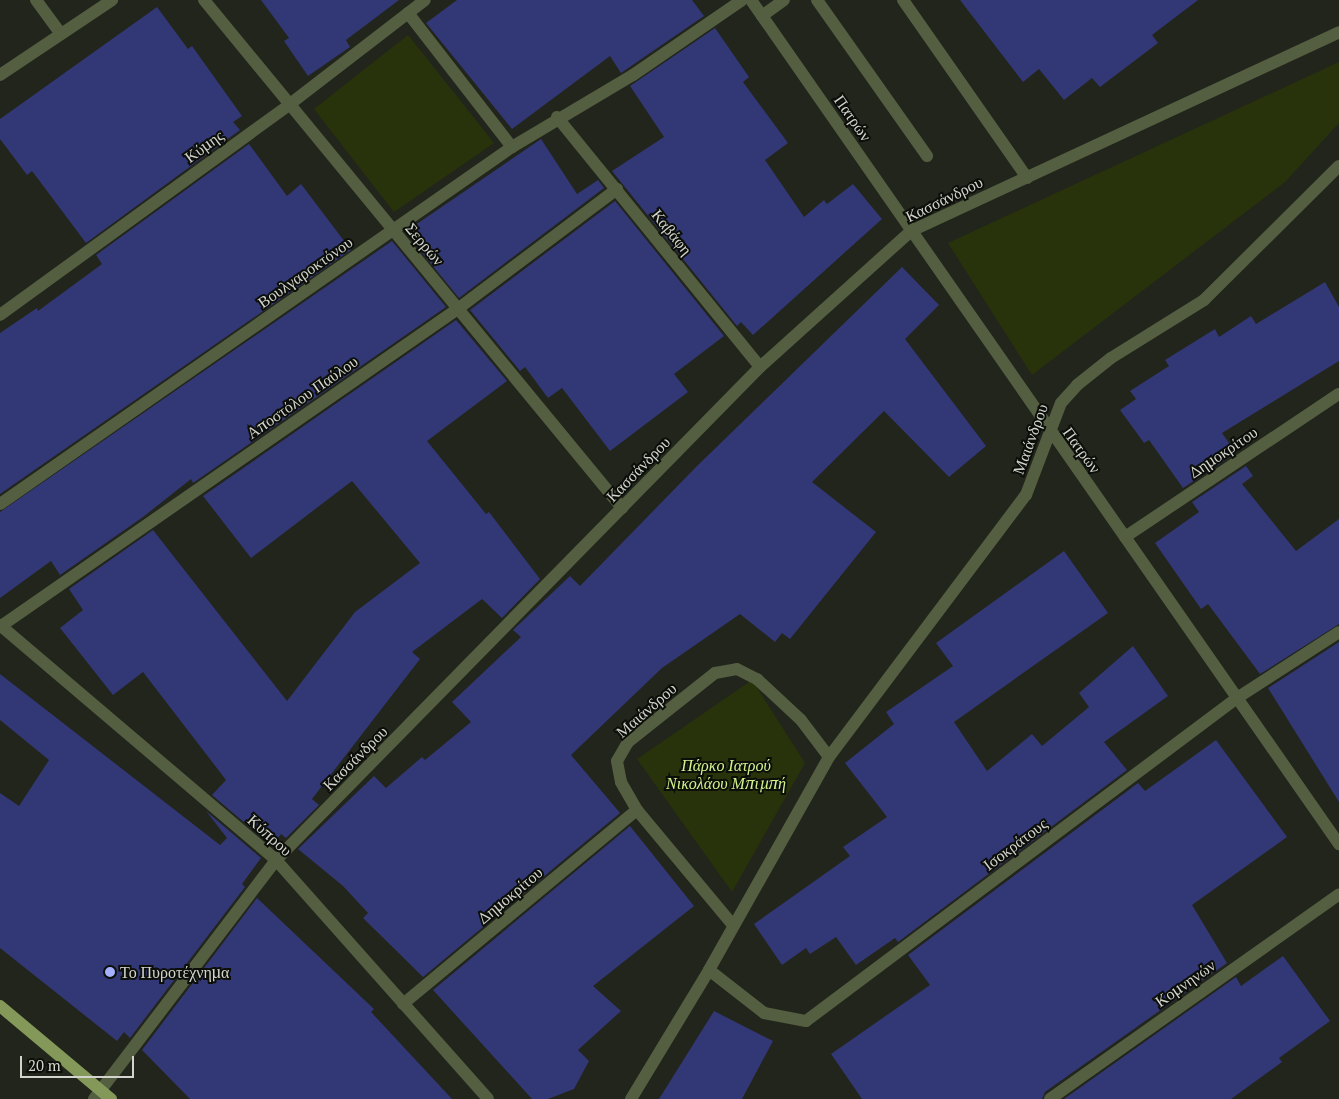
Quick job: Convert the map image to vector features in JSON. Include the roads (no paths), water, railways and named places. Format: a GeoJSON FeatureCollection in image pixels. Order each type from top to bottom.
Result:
{"type":"FeatureCollection","features":[{"type":"Feature","properties":{"kind":"main road"},"geometry":{"type":"LineString","coordinates":[[0,1006],[98,1094],[111,1099]]}},
{"type":"Feature","properties":{"kind":"street"},"geometry":{"type":"LineString","coordinates":[[36,0],[61,34]]}},
{"type":"Feature","properties":{"kind":"street"},"geometry":{"type":"LineString","coordinates":[[0,75],[112,0]]}},
{"type":"Feature","properties":{"kind":"street","name":"Σερρών"},"geometry":{"type":"LineString","coordinates":[[204,0],[622,508]]}},
{"type":"Feature","properties":{"kind":"street","name":"Κύμης"},"geometry":{"type":"LineString","coordinates":[[0,315],[290,104],[425,0]]}},
{"type":"Feature","properties":{"kind":"street","name":"Βουλγαροκτόνου"},"geometry":{"type":"LineString","coordinates":[[0,504],[512,147],[557,118],[633,75],[742,0]]}},
{"type":"Feature","properties":{"kind":"street","name":"Πατρών"},"geometry":{"type":"LineString","coordinates":[[751,0],[1039,411],[1050,432],[1339,844]]}},
{"type":"Feature","properties":{"kind":"street"},"geometry":{"type":"LineString","coordinates":[[762,16],[784,0]]}},
{"type":"Feature","properties":{"kind":"street"},"geometry":{"type":"LineString","coordinates":[[817,0],[927,156]]}},
{"type":"Feature","properties":{"kind":"street"},"geometry":{"type":"LineString","coordinates":[[903,0],[1027,178]]}},
{"type":"Feature","properties":{"kind":"street"},"geometry":{"type":"LineString","coordinates":[[408,13],[512,147]]}},
{"type":"Feature","properties":{"kind":"street","name":"Κασσάνδρου"},"geometry":{"type":"LineString","coordinates":[[98,1094],[276,860],[760,367],[911,230],[1027,178],[1339,32]]}},
{"type":"Feature","properties":{"kind":"street","name":"Καβάφη"},"geometry":{"type":"LineString","coordinates":[[557,118],[617,189],[760,367]]}},
{"type":"Feature","properties":{"kind":"street","name":"Μαιάνδρου"},"geometry":{"type":"LineString","coordinates":[[631,1099],[709,970],[732,924],[828,757],[1026,495],[1061,403],[1077,385],[1110,358],[1204,300],[1339,166]]}},
{"type":"Feature","properties":{"kind":"street","name":"Αποστόλου Παύλου"},"geometry":{"type":"LineString","coordinates":[[0,625],[459,308],[617,189]]}},
{"type":"Feature","properties":{"kind":"street","name":"Δημοκρίτου"},"geometry":{"type":"LineString","coordinates":[[1124,537],[1339,394]]}},
{"type":"Feature","properties":{"kind":"street","name":"Κύπρου"},"geometry":{"type":"LineString","coordinates":[[0,625],[276,860],[488,1099]]}},
{"type":"Feature","properties":{"kind":"street","name":"Ισοκράτους"},"geometry":{"type":"LineString","coordinates":[[709,970],[764,1012],[806,1021],[1237,698],[1339,632]]}},
{"type":"Feature","properties":{"kind":"street","name":"Μαιάνδρου"},"geometry":{"type":"LineString","coordinates":[[732,924],[637,810],[621,782],[617,761],[628,742],[715,673],[737,669],[757,679],[801,720],[828,757]]}},
{"type":"Feature","properties":{"kind":"street","name":"Δημοκρίτου"},"geometry":{"type":"LineString","coordinates":[[403,1004],[637,810]]}},
{"type":"Feature","properties":{"kind":"street","name":"Κομνηνών"},"geometry":{"type":"LineString","coordinates":[[1050,1099],[1339,894]]}},
{"type":"Feature","properties":{"kind":"place","name":"Το Πυροτέχνημα"},"geometry":{"type":"Point","coordinates":[110,972]}},
{"type":"Feature","properties":{"kind":"park label","name":"Πάρκο Ιατρού Νικολάου Μπιμπή"},"geometry":{"type":"Point","coordinates":[726,774]}}]}
